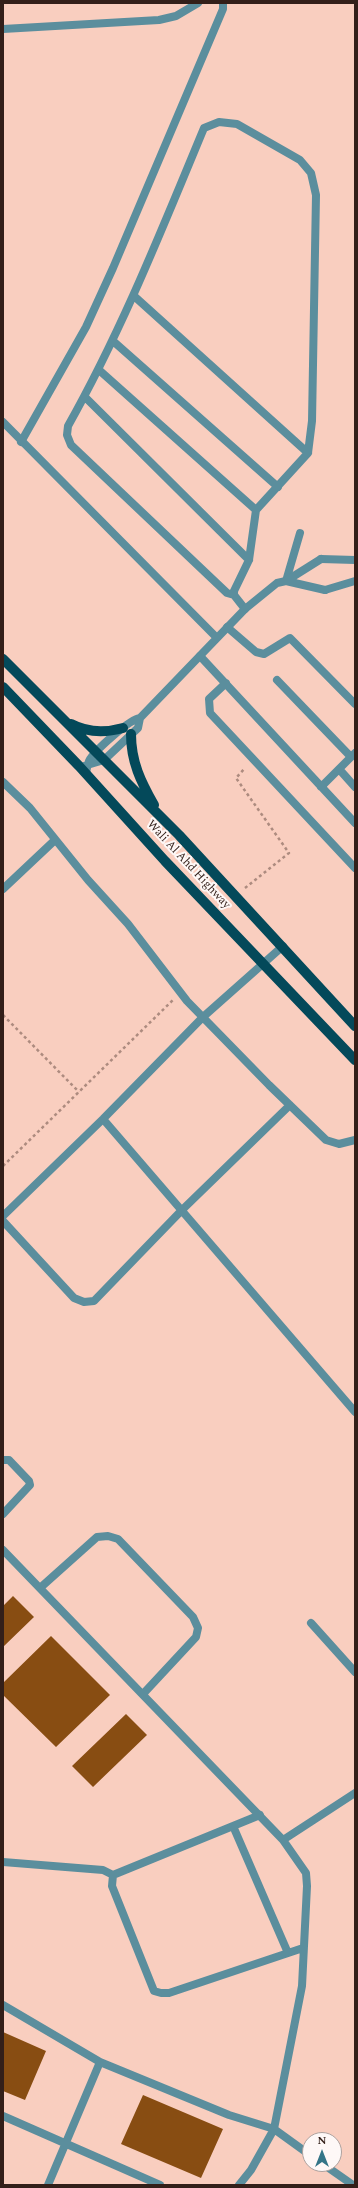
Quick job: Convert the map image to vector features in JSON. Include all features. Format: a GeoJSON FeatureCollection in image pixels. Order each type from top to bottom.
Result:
{"type":"FeatureCollection","features":[{"type":"Feature","properties":{"kind":"main road","name":"Wali Al Ahd Highway"},"geometry":{"type":"LineString","coordinates":[[3,659],[161,817],[283,946],[355,1026]]}},
{"type":"Feature","properties":{"kind":"main road","name":"Wali Al Ahd Highway"},"geometry":{"type":"LineString","coordinates":[[3,687],[84,768],[165,861],[355,1060]]}},
{"type":"Feature","properties":{"kind":"main road"},"geometry":{"type":"LineString","coordinates":[[66,722],[94,732],[127,731],[136,770],[161,817]]}},
{"type":"Feature","properties":{"kind":"street"},"geometry":{"type":"LineString","coordinates":[[21,442],[86,327],[113,268],[223,9],[223,3]]}},
{"type":"Feature","properties":{"kind":"street"},"geometry":{"type":"LineString","coordinates":[[3,29],[159,20],[176,16],[195,5]]}},
{"type":"Feature","properties":{"kind":"street"},"geometry":{"type":"LineString","coordinates":[[234,594],[234,591],[249,560],[256,510],[308,452],[312,421],[316,195],[311,173],[300,160],[237,124],[219,122],[204,128],[134,296],[99,370],[68,426],[67,435],[69,442],[227,593],[234,594],[245,609]]}},
{"type":"Feature","properties":{"kind":"street"},"geometry":{"type":"LineString","coordinates":[[134,296],[308,452]]}},
{"type":"Feature","properties":{"kind":"street"},"geometry":{"type":"LineString","coordinates":[[113,341],[278,487]]}},
{"type":"Feature","properties":{"kind":"street"},"geometry":{"type":"LineString","coordinates":[[99,370],[256,510]]}},
{"type":"Feature","properties":{"kind":"street"},"geometry":{"type":"LineString","coordinates":[[85,397],[249,560]]}},
{"type":"Feature","properties":{"kind":"street"},"geometry":{"type":"LineString","coordinates":[[3,422],[21,442],[217,638]]}},
{"type":"Feature","properties":{"kind":"street"},"geometry":{"type":"LineString","coordinates":[[286,581],[300,533]]}},
{"type":"Feature","properties":{"kind":"street"},"geometry":{"type":"LineString","coordinates":[[84,768],[96,752],[127,731],[139,726],[140,718],[227,627],[245,609],[277,583],[286,581],[321,559],[355,560]]}},
{"type":"Feature","properties":{"kind":"street"},"geometry":{"type":"LineString","coordinates":[[286,581],[325,590],[355,581]]}},
{"type":"Feature","properties":{"kind":"street"},"geometry":{"type":"LineString","coordinates":[[227,627],[256,652],[264,654],[290,638],[355,704]]}},
{"type":"Feature","properties":{"kind":"street"},"geometry":{"type":"LineString","coordinates":[[200,656],[355,824]]}},
{"type":"Feature","properties":{"kind":"street"},"geometry":{"type":"LineString","coordinates":[[277,680],[353,755],[321,787]]}},
{"type":"Feature","properties":{"kind":"street"},"geometry":{"type":"LineString","coordinates":[[226,683],[209,699],[210,713],[355,868]]}},
{"type":"Feature","properties":{"kind":"street"},"geometry":{"type":"LineString","coordinates":[[84,768],[104,760],[127,731]]}},
{"type":"Feature","properties":{"kind":"street"},"geometry":{"type":"LineString","coordinates":[[339,769],[355,787]]}},
{"type":"Feature","properties":{"kind":"street"},"geometry":{"type":"LineString","coordinates":[[3,782],[30,808],[88,880],[128,924],[180,992],[203,1017],[326,1140],[339,1144],[355,1140]]}},
{"type":"Feature","properties":{"kind":"street"},"geometry":{"type":"LineString","coordinates":[[3,888],[55,840]]}},
{"type":"Feature","properties":{"kind":"street"},"geometry":{"type":"LineString","coordinates":[[3,1216],[103,1119],[203,1017],[283,946]]}},
{"type":"Feature","properties":{"kind":"street"},"geometry":{"type":"LineString","coordinates":[[3,1221],[74,1298],[84,1302],[94,1301],[182,1210],[290,1105]]}},
{"type":"Feature","properties":{"kind":"street"},"geometry":{"type":"LineString","coordinates":[[103,1119],[355,1412]]}},
{"type":"Feature","properties":{"kind":"street"},"geometry":{"type":"LineString","coordinates":[[3,1460],[9,1460],[29,1481],[30,1485],[3,1514]]}},
{"type":"Feature","properties":{"kind":"street"},"geometry":{"type":"LineString","coordinates":[[40,1588],[97,1537],[108,1536],[118,1539],[193,1617],[198,1628],[196,1637],[143,1694]]}},
{"type":"Feature","properties":{"kind":"street"},"geometry":{"type":"LineString","coordinates":[[3,1550],[260,1815],[283,1840],[306,1873],[307,1886],[302,1986],[274,2129],[250,2170],[239,2185]]}},
{"type":"Feature","properties":{"kind":"street"},"geometry":{"type":"LineString","coordinates":[[311,1623],[355,1672]]}},
{"type":"Feature","properties":{"kind":"street"},"geometry":{"type":"LineString","coordinates":[[283,1840],[355,1793]]}},
{"type":"Feature","properties":{"kind":"street"},"geometry":{"type":"LineString","coordinates":[[3,1862],[103,1870],[113,1875],[260,1815]]}},
{"type":"Feature","properties":{"kind":"street"},"geometry":{"type":"LineString","coordinates":[[233,1826],[288,1953]]}},
{"type":"Feature","properties":{"kind":"street"},"geometry":{"type":"LineString","coordinates":[[113,1875],[112,1886],[154,1991],[161,1994],[169,1993],[303,1948]]}},
{"type":"Feature","properties":{"kind":"street"},"geometry":{"type":"LineString","coordinates":[[3,2005],[100,2062],[214,2110],[274,2129],[302,2149]]}},
{"type":"Feature","properties":{"kind":"street"},"geometry":{"type":"LineString","coordinates":[[48,2185],[100,2062]]}},
{"type":"Feature","properties":{"kind":"street"},"geometry":{"type":"LineString","coordinates":[[3,2116],[160,2185]]}},
{"type":"Feature","properties":{"kind":"street"},"geometry":{"type":"LineString","coordinates":[[334,2172],[353,2185]]}},
{"type":"Feature","properties":{"kind":"path"},"geometry":{"type":"LineString","coordinates":[[236,896],[289,853],[236,778],[253,759]]}},
{"type":"Feature","properties":{"kind":"path"},"geometry":{"type":"LineString","coordinates":[[3,1166],[180,992]]}},
{"type":"Feature","properties":{"kind":"path"},"geometry":{"type":"LineString","coordinates":[[3,1015],[79,1092]]}},
{"type":"Feature","properties":{"kind":"building"},"geometry":{"type":"Polygon","coordinates":[[[13,1596],[34,1617],[3,1647],[3,1606],[13,1596]]]}},
{"type":"Feature","properties":{"kind":"building"},"geometry":{"type":"Polygon","coordinates":[[[51,1636],[110,1695],[56,1747],[3,1695],[3,1683],[51,1636]]]}},
{"type":"Feature","properties":{"kind":"building"},"geometry":{"type":"Polygon","coordinates":[[[126,1714],[147,1735],[93,1787],[72,1766],[126,1714]]]}},
{"type":"Feature","properties":{"kind":"building"},"geometry":{"type":"Polygon","coordinates":[[[3,2032],[46,2051],[25,2100],[3,2091],[3,2032]]]}},
{"type":"Feature","properties":{"kind":"building"},"geometry":{"type":"Polygon","coordinates":[[[143,2095],[223,2129],[201,2178],[121,2144],[143,2095]]]}}]}
